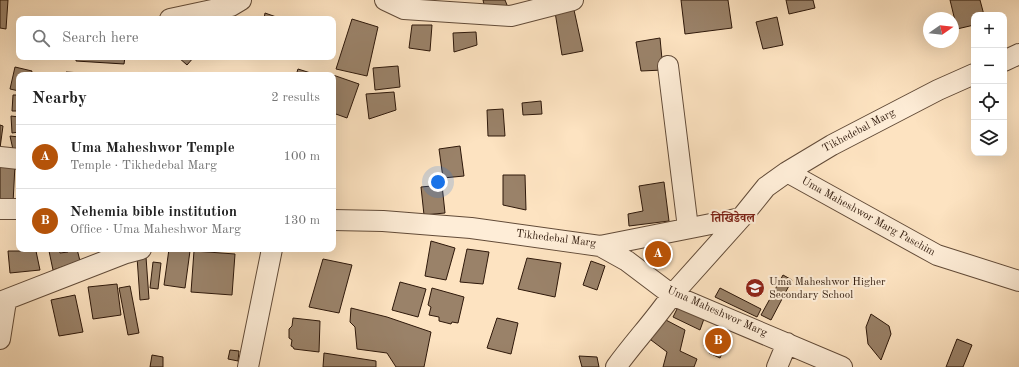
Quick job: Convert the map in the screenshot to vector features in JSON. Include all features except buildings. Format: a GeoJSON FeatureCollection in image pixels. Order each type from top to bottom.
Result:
{"type":"FeatureCollection","features":[{"type":"Feature","properties":{"kind":"street"},"geometry":{"type":"LineString","coordinates":[[184,16],[231,6],[241,0]]}},
{"type":"Feature","properties":{"kind":"street"},"geometry":{"type":"LineString","coordinates":[[385,0],[404,9],[511,16],[573,0]]}},
{"type":"Feature","properties":{"kind":"street"},"geometry":{"type":"LineString","coordinates":[[1007,60],[1019,54]]}},
{"type":"Feature","properties":{"kind":"street"},"geometry":{"type":"LineString","coordinates":[[668,66],[688,228]]}},
{"type":"Feature","properties":{"kind":"street","name":"Tikhedebal Marg"},"geometry":{"type":"LineString","coordinates":[[336,220],[383,221],[471,228],[600,246],[741,218],[766,187],[787,172],[832,145],[938,90],[971,75]]}},
{"type":"Feature","properties":{"kind":"street"},"geometry":{"type":"LineString","coordinates":[[0,157],[16,159]]}},
{"type":"Feature","properties":{"kind":"street","name":"Uma Maheshwor Marg Paschim"},"geometry":{"type":"LineString","coordinates":[[787,172],[937,255],[1019,281]]}},
{"type":"Feature","properties":{"kind":"street"},"geometry":{"type":"LineString","coordinates":[[0,209],[16,208]]}},
{"type":"Feature","properties":{"kind":"street"},"geometry":{"type":"LineString","coordinates":[[616,367],[672,295],[741,218]]}},
{"type":"Feature","properties":{"kind":"street","name":"Uma Maheshwor Marg"},"geometry":{"type":"LineString","coordinates":[[600,246],[626,261],[672,295],[842,367]]}},
{"type":"Feature","properties":{"kind":"street"},"geometry":{"type":"LineString","coordinates":[[0,339],[3,301],[132,252]]}},
{"type":"Feature","properties":{"kind":"street"},"geometry":{"type":"LineString","coordinates":[[248,367],[271,252]]}},
{"type":"Feature","properties":{"kind":"street"},"geometry":{"type":"LineString","coordinates":[[777,367],[787,343]]}},
{"type":"Feature","properties":{"kind":"place","name":"Uma Maheshwor Temple"},"geometry":{"type":"Point","coordinates":[658,254]}},
{"type":"Feature","properties":{"kind":"place","name":"Uma Maheshwor Higher Secondary School"},"geometry":{"type":"Point","coordinates":[755,288]}},
{"type":"Feature","properties":{"kind":"place","name":"Nehemia bible institution"},"geometry":{"type":"Point","coordinates":[718,341]}},
{"type":"Feature","properties":{"kind":"district","name":"तिखिडेवल"},"geometry":{"type":"Point","coordinates":[733,219]}}]}
